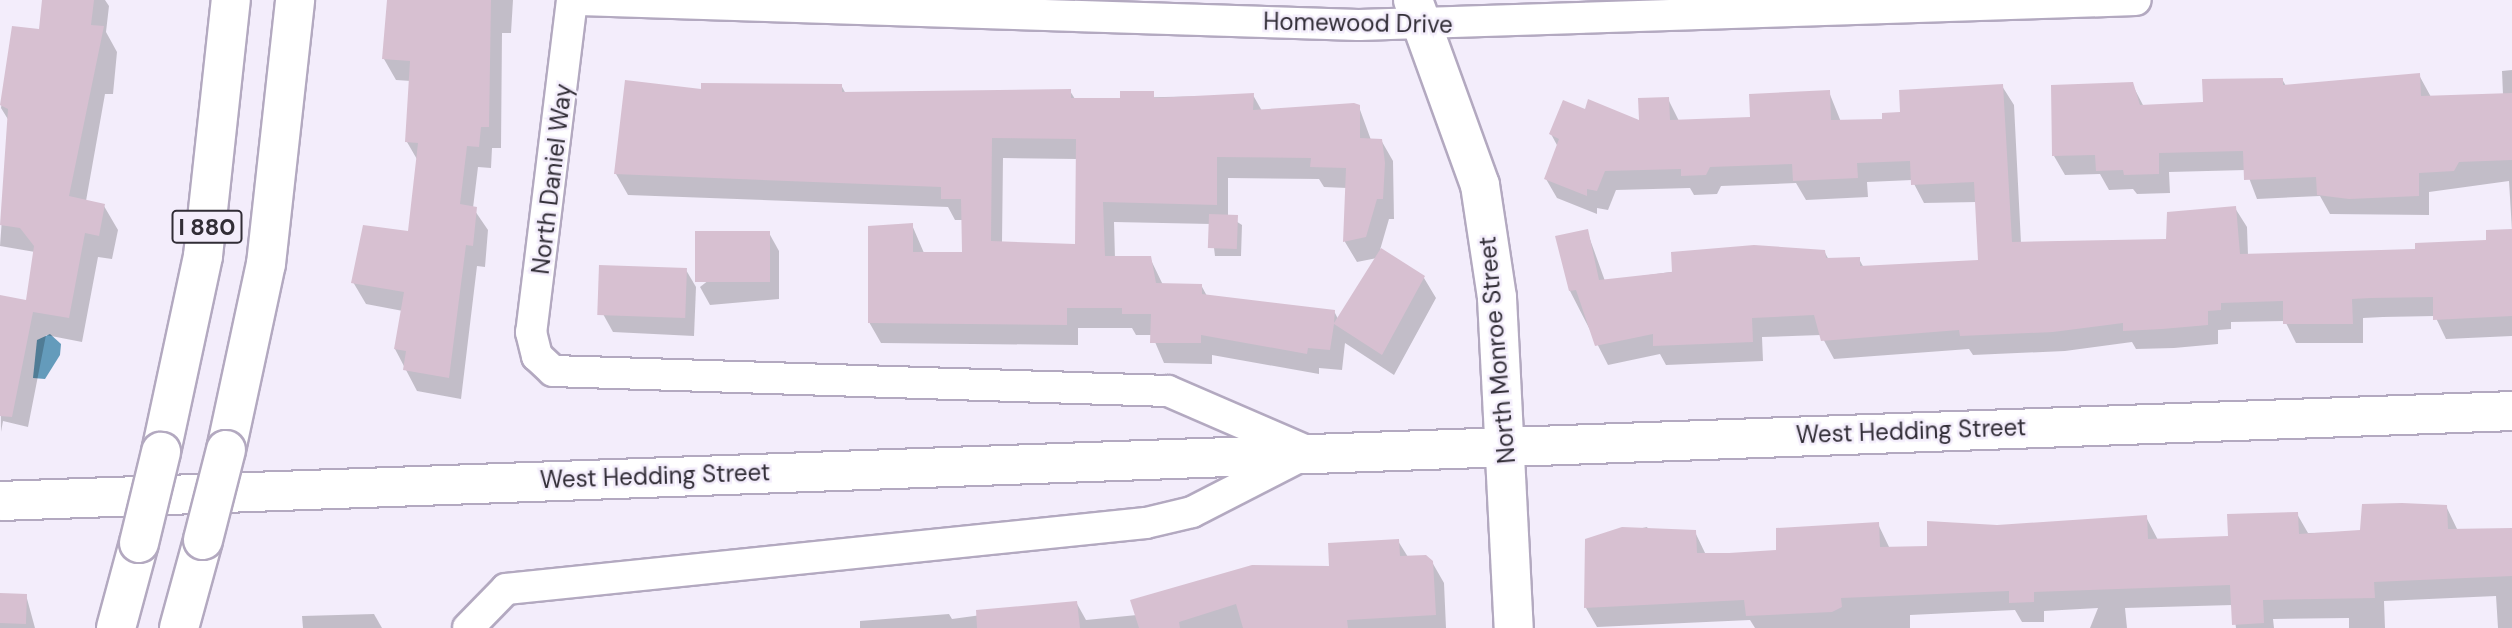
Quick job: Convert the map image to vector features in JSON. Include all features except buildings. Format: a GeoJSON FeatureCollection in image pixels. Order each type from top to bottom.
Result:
{"type":"FeatureCollection","features":[{"type":"Feature","properties":{"kind":"main road","name":"I 880"},"geometry":{"type":"LineString","coordinates":[[116,628],[162,452],[203,256],[231,0]]}},
{"type":"Feature","properties":{"kind":"main road","name":"I 880"},"geometry":{"type":"LineString","coordinates":[[179,628],[226,450],[266,264],[295,0]]}},
{"type":"Feature","properties":{"kind":"main road","name":"North Monroe Street"},"geometry":{"type":"LineString","coordinates":[[1418,12],[1480,185],[1497,298],[1514,628]]}},
{"type":"Feature","properties":{"kind":"main road","name":"West Hedding Street"},"geometry":{"type":"LineString","coordinates":[[0,501],[1505,444],[2512,411]]}},
{"type":"Feature","properties":{"kind":"street","name":"North Daniel Way"},"geometry":{"type":"LineString","coordinates":[[537,356],[531,332],[557,158],[572,0]]}},
{"type":"Feature","properties":{"kind":"street","name":"Homewood Drive"},"geometry":{"type":"LineString","coordinates":[[580,0],[1418,12],[2136,0]]}},
{"type":"Feature","properties":{"kind":"street","name":"West Hedding Street"},"geometry":{"type":"LineString","coordinates":[[537,356],[563,375],[1168,391],[1309,452]]}},
{"type":"Feature","properties":{"kind":"street","name":"West Hedding Street"},"geometry":{"type":"LineString","coordinates":[[470,625],[506,589],[1146,523],[1192,512],[1309,452]]}},
{"type":"Feature","properties":{"kind":"water"},"geometry":{"type":"Polygon","coordinates":[[[50,334],[61,344],[60,355],[45,379],[33,378],[37,340],[50,334]]]}}]}
